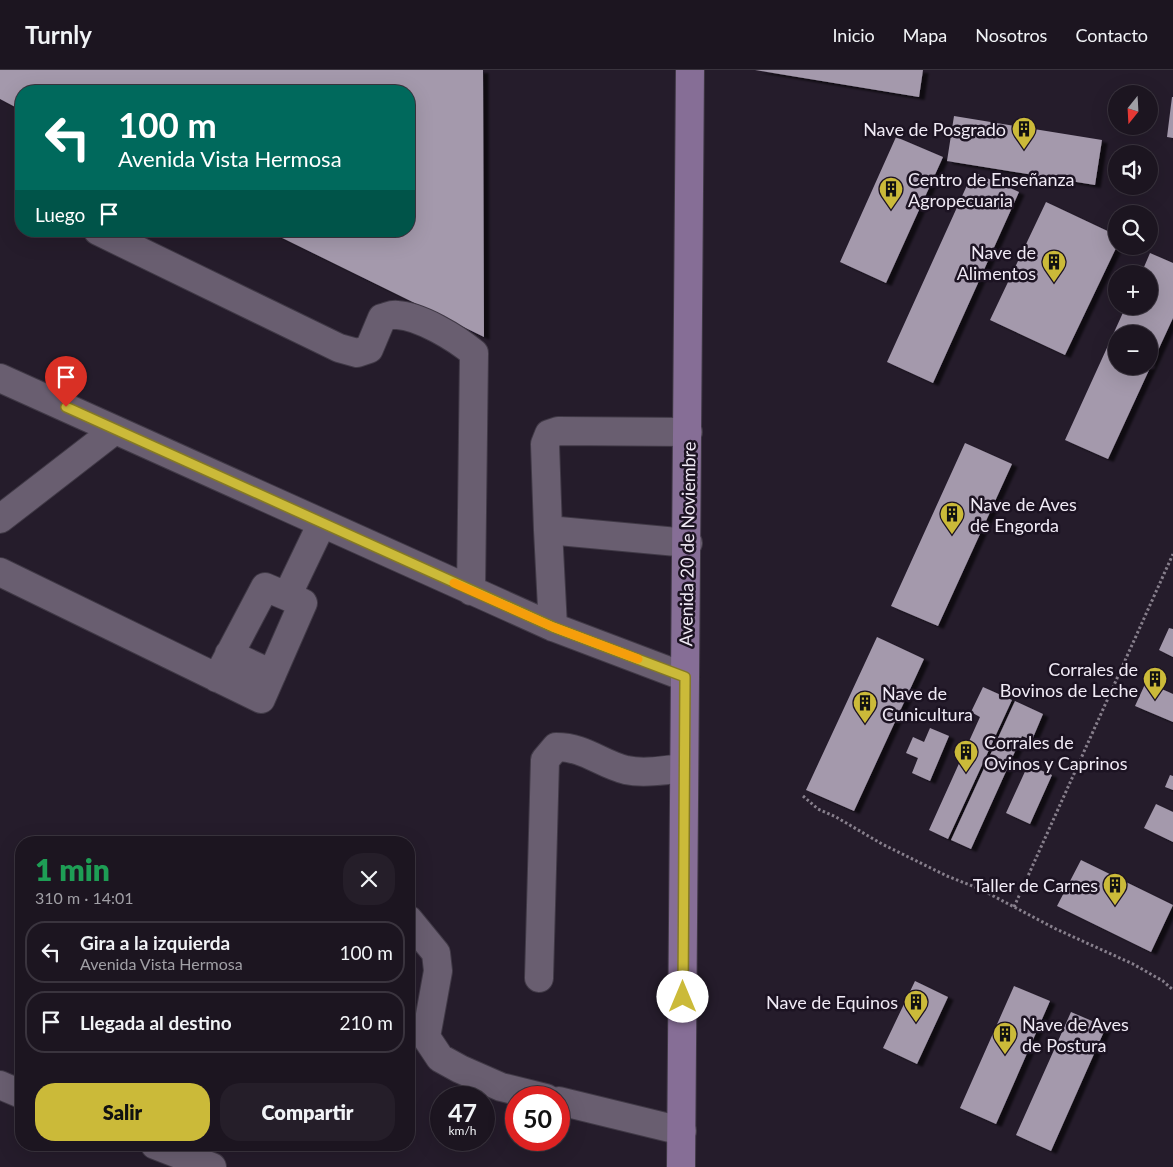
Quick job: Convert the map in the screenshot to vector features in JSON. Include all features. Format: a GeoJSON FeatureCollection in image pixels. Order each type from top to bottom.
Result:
{"type":"FeatureCollection","features":[{"type":"Feature","properties":{"kind":"main road","name":"Avenida 20 de Noviembre"},"geometry":{"type":"LineString","coordinates":[[681,1167],[688,543],[690,70]]}},
{"type":"Feature","properties":{"kind":"street"},"geometry":{"type":"LineString","coordinates":[[110,237],[339,348],[357,353],[369,350],[382,318],[395,314],[414,318],[463,344],[474,353],[471,591]]}},
{"type":"Feature","properties":{"kind":"street"},"geometry":{"type":"LineString","coordinates":[[0,378],[553,627],[685,677]]}},
{"type":"Feature","properties":{"kind":"street"},"geometry":{"type":"LineString","coordinates":[[0,519],[115,430]]}},
{"type":"Feature","properties":{"kind":"street"},"geometry":{"type":"LineString","coordinates":[[553,627],[545,444],[548,434],[558,431],[688,432]]}},
{"type":"Feature","properties":{"kind":"street"},"geometry":{"type":"LineString","coordinates":[[287,596],[322,523]]}},
{"type":"Feature","properties":{"kind":"street"},"geometry":{"type":"LineString","coordinates":[[548,530],[688,543]]}},
{"type":"Feature","properties":{"kind":"street"},"geometry":{"type":"LineString","coordinates":[[0,572],[217,678],[261,699],[303,603],[265,587],[217,678]]}},
{"type":"Feature","properties":{"kind":"street"},"geometry":{"type":"LineString","coordinates":[[251,613],[290,630]]}},
{"type":"Feature","properties":{"kind":"street"},"geometry":{"type":"LineString","coordinates":[[229,654],[272,674]]}},
{"type":"Feature","properties":{"kind":"street"},"geometry":{"type":"LineString","coordinates":[[539,978],[545,760],[556,746],[573,747],[627,770],[658,772],[684,768]]}},
{"type":"Feature","properties":{"kind":"street"},"geometry":{"type":"LineString","coordinates":[[415,927],[436,953],[438,971],[426,1038],[440,1058],[505,1088]]}},
{"type":"Feature","properties":{"kind":"street"},"geometry":{"type":"LineString","coordinates":[[0,1085],[15,1091]]}},
{"type":"Feature","properties":{"kind":"street"},"geometry":{"type":"LineString","coordinates":[[570,1104],[682,1130]]}},
{"type":"Feature","properties":{"kind":"street"},"geometry":{"type":"LineString","coordinates":[[171,1151],[212,1167]]}},
{"type":"Feature","properties":{"kind":"path"},"geometry":{"type":"LineString","coordinates":[[1014,907],[1173,554]]}},
{"type":"Feature","properties":{"kind":"path"},"geometry":{"type":"LineString","coordinates":[[802,796],[818,809],[836,817],[889,848],[1133,964],[1163,981],[1173,990]]}},
{"type":"Feature","properties":{"kind":"building"},"geometry":{"type":"Polygon","coordinates":[[[0,70],[483,70],[484,337],[280,237],[415,237],[415,85],[15,85],[15,107],[0,99],[0,70]]]}},
{"type":"Feature","properties":{"kind":"building"},"geometry":{"type":"Polygon","coordinates":[[[755,70],[923,70],[919,97],[755,70]]]}},
{"type":"Feature","properties":{"kind":"building"},"geometry":{"type":"Polygon","coordinates":[[[1173,97],[1173,138],[1167,137],[1173,97]]]}},
{"type":"Feature","properties":{"kind":"building","name":"Nave de Posgrado"},"geometry":{"type":"Polygon","coordinates":[[[954,116],[1102,140],[1095,185],[947,161],[954,116]]]}},
{"type":"Feature","properties":{"kind":"building","name":"Centro de Enseñanza Agropecuaria"},"geometry":{"type":"Polygon","coordinates":[[[896,137],[943,157],[886,283],[840,262],[896,137]]]}},
{"type":"Feature","properties":{"kind":"building"},"geometry":{"type":"Polygon","coordinates":[[[973,172],[1019,192],[933,383],[887,362],[973,172]]]}},
{"type":"Feature","properties":{"kind":"building","name":"Nave de Alimentos"},"geometry":{"type":"Polygon","coordinates":[[[1046,202],[1108,231],[1108,255],[1113,255],[1065,355],[990,320],[1046,202]]]}},
{"type":"Feature","properties":{"kind":"building"},"geometry":{"type":"Polygon","coordinates":[[[1149,255],[1155,255],[1173,263],[1173,318],[1158,351],[1158,325],[1117,325],[1122,315],[1158,315],[1158,265],[1145,265],[1149,255]]]}},
{"type":"Feature","properties":{"kind":"building"},"geometry":{"type":"Polygon","coordinates":[[[1108,346],[1108,375],[1147,375],[1108,459],[1065,440],[1108,346]]]}},
{"type":"Feature","properties":{"kind":"building","name":"Nave de Aves de Engorda"},"geometry":{"type":"Polygon","coordinates":[[[965,443],[1012,464],[938,626],[891,606],[965,443]]]}},
{"type":"Feature","properties":{"kind":"building","name":"Corrales de Bovinos de Leche"},"geometry":{"type":"Polygon","coordinates":[[[1169,628],[1173,629],[1173,657],[1159,650],[1169,628]]]}},
{"type":"Feature","properties":{"kind":"building","name":"Nave de Cunicultura"},"geometry":{"type":"Polygon","coordinates":[[[877,637],[924,659],[854,811],[806,790],[877,637]]]}},
{"type":"Feature","properties":{"kind":"building","name":"Corrales de Bovinos de Leche"},"geometry":{"type":"Polygon","coordinates":[[[1146,682],[1173,694],[1173,722],[1135,706],[1146,682]]]}},
{"type":"Feature","properties":{"kind":"building","name":"Corrales de Ovinos y Caprinos"},"geometry":{"type":"Polygon","coordinates":[[[983,687],[1012,700],[948,839],[929,830],[980,717],[971,712],[983,687]]]}},
{"type":"Feature","properties":{"kind":"building","name":"Corrales de Ovinos y Caprinos"},"geometry":{"type":"Polygon","coordinates":[[[1015,701],[1043,714],[1032,740],[1022,736],[971,849],[951,840],[1015,701]]]}},
{"type":"Feature","properties":{"kind":"building","name":"Corrales de Ovinos y Caprinos"},"geometry":{"type":"Polygon","coordinates":[[[930,728],[949,736],[930,781],[912,773],[918,758],[906,753],[913,737],[924,742],[930,728]]]}},
{"type":"Feature","properties":{"kind":"building","name":"Corrales de Ovinos y Caprinos"},"geometry":{"type":"Polygon","coordinates":[[[1028,765],[1052,775],[1030,824],[1006,813],[1028,765]]]}},
{"type":"Feature","properties":{"kind":"building"},"geometry":{"type":"Polygon","coordinates":[[[1170,775],[1173,776],[1173,790],[1165,787],[1170,775]]]}},
{"type":"Feature","properties":{"kind":"building"},"geometry":{"type":"Polygon","coordinates":[[[1156,804],[1173,812],[1173,842],[1144,828],[1156,804]]]}},
{"type":"Feature","properties":{"kind":"building","name":"Taller de Carnes"},"geometry":{"type":"Polygon","coordinates":[[[1081,860],[1173,905],[1151,952],[1057,906],[1081,860]]]}},
{"type":"Feature","properties":{"kind":"building","name":"Nave de Equinos"},"geometry":{"type":"Polygon","coordinates":[[[915,981],[948,997],[917,1064],[883,1048],[915,981]]]}},
{"type":"Feature","properties":{"kind":"building","name":"Nave de Aves de Postura"},"geometry":{"type":"Polygon","coordinates":[[[1014,986],[1050,1001],[996,1124],[960,1108],[1014,986]]]}},
{"type":"Feature","properties":{"kind":"building","name":"Nave de Aves de Postura"},"geometry":{"type":"Polygon","coordinates":[[[1071,1012],[1106,1027],[1051,1151],[1016,1135],[1071,1012]]]}},
{"type":"Feature","properties":{"kind":"slow traffic"},"geometry":{"type":"LineString","coordinates":[[454,583],[553,627],[638,659]]}},
{"type":"Feature","properties":{"kind":"place","name":"Nave de Posgrado"},"geometry":{"type":"Point","coordinates":[1024,150]}},
{"type":"Feature","properties":{"kind":"place","name":"Centro de Enseñanza Agropecuaria"},"geometry":{"type":"Point","coordinates":[891,210]}},
{"type":"Feature","properties":{"kind":"place","name":"Nave de Alimentos"},"geometry":{"type":"Point","coordinates":[1054,283]}},
{"type":"Feature","properties":{"kind":"place","name":"Nave de Aves de Engorda"},"geometry":{"type":"Point","coordinates":[952,535]}},
{"type":"Feature","properties":{"kind":"place","name":"Corrales de Bovinos de Leche"},"geometry":{"type":"Point","coordinates":[1155,700]}},
{"type":"Feature","properties":{"kind":"place","name":"Nave de Cunicultura"},"geometry":{"type":"Point","coordinates":[865,724]}},
{"type":"Feature","properties":{"kind":"place","name":"Corrales de Ovinos y Caprinos"},"geometry":{"type":"Point","coordinates":[966,773]}},
{"type":"Feature","properties":{"kind":"place","name":"Taller de Carnes"},"geometry":{"type":"Point","coordinates":[1115,906]}},
{"type":"Feature","properties":{"kind":"place","name":"Nave de Equinos"},"geometry":{"type":"Point","coordinates":[916,1023]}},
{"type":"Feature","properties":{"kind":"place","name":"Nave de Aves de Postura"},"geometry":{"type":"Point","coordinates":[1005,1055]}},
{"type":"Feature","properties":{"kind":"route"},"geometry":{"type":"LineString","coordinates":[[66,407],[553,627],[685,677],[683,997]]}}]}
